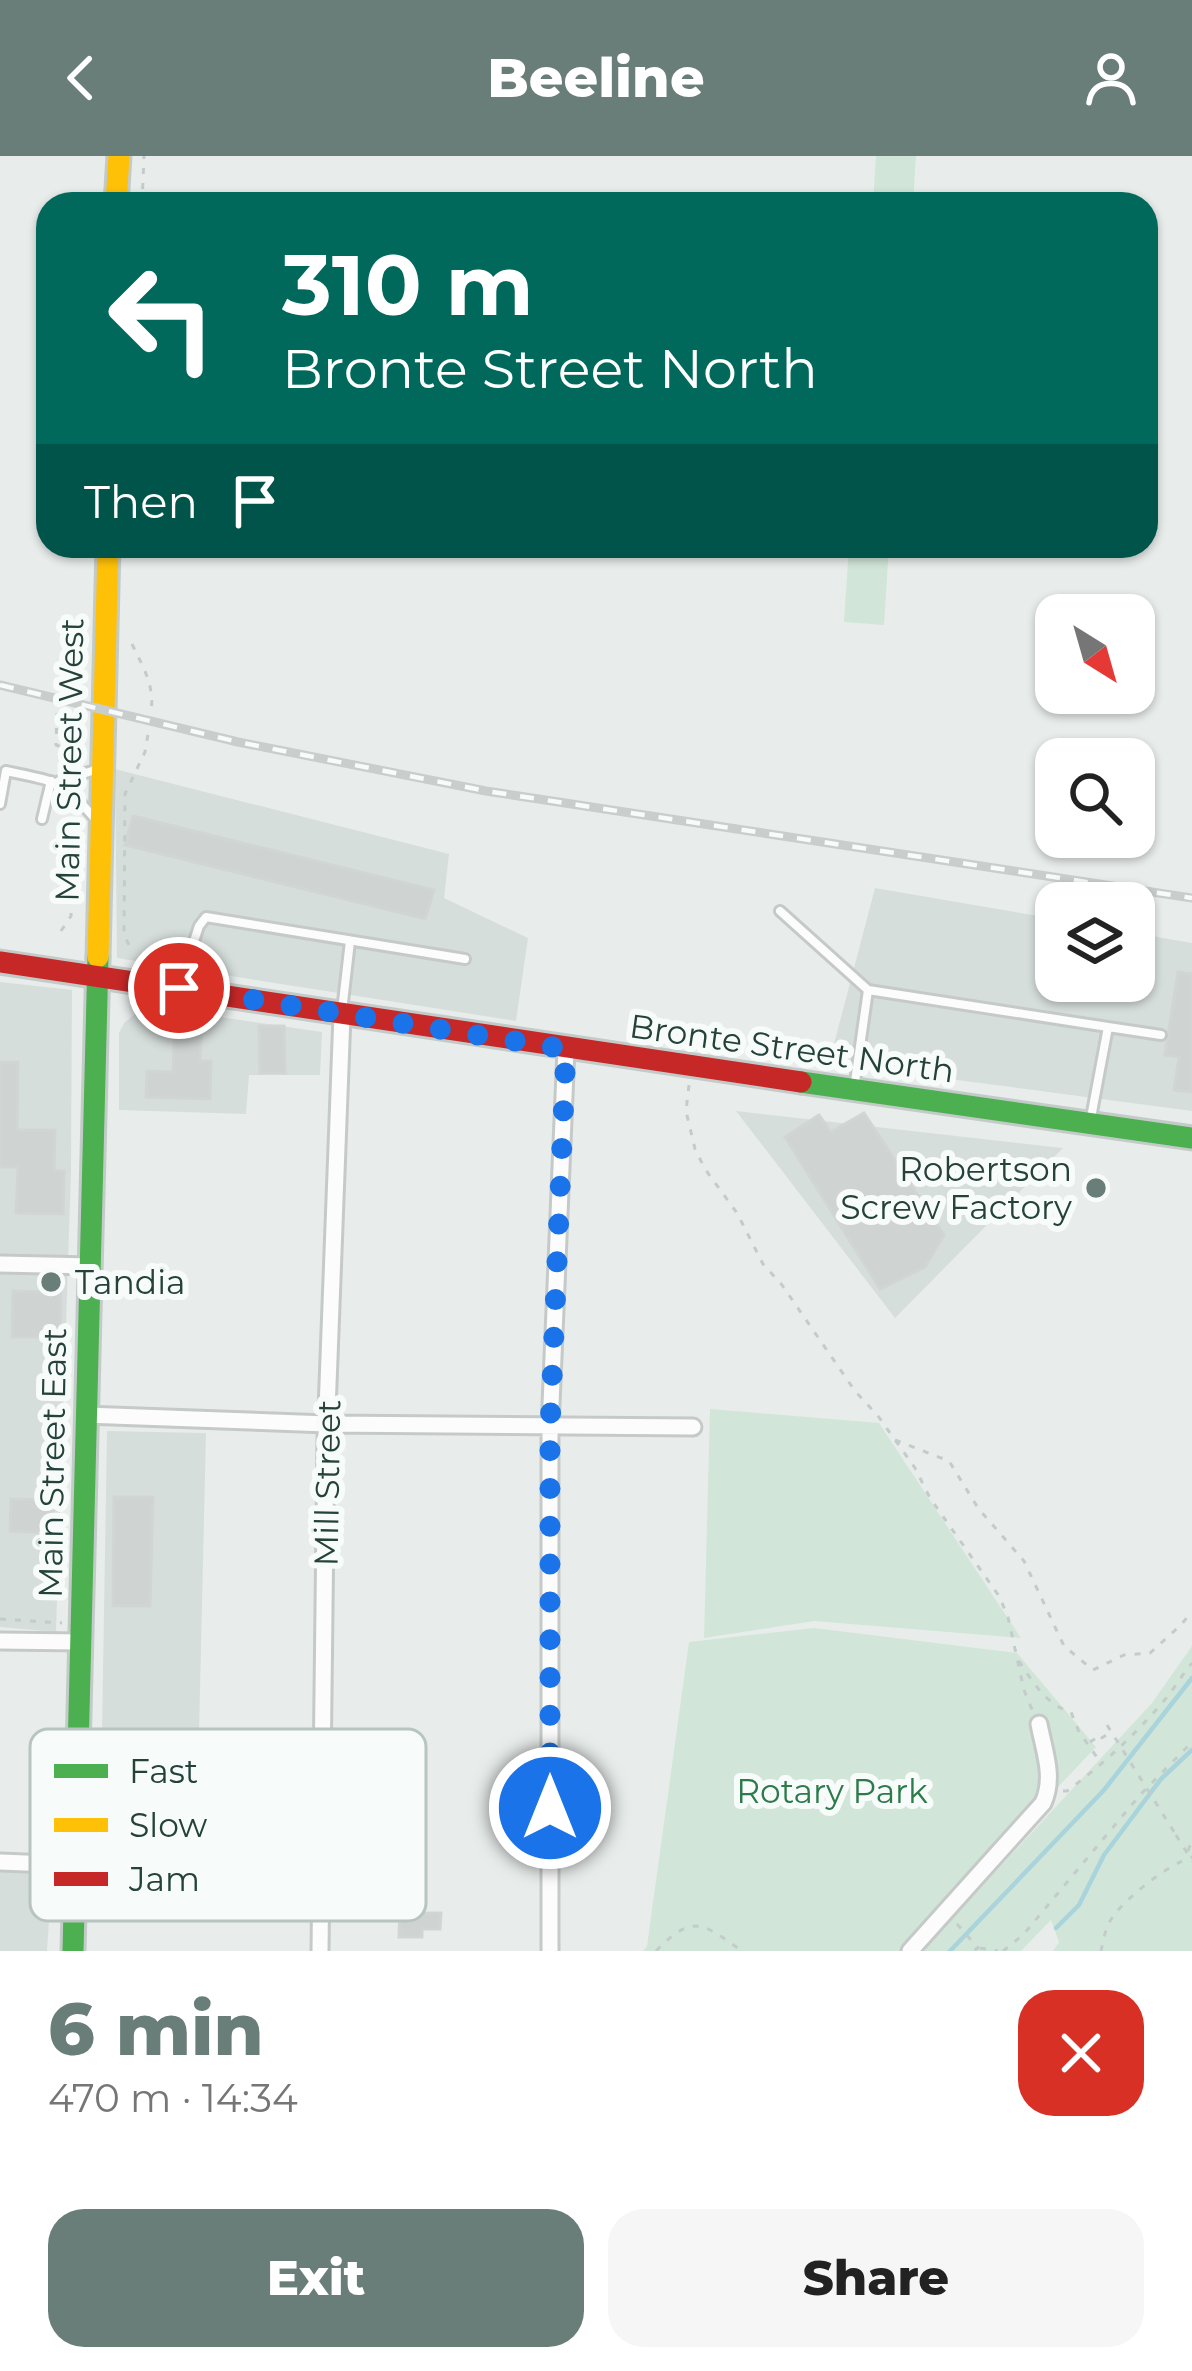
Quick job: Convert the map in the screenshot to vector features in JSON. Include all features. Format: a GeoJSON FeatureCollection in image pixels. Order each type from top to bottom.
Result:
{"type":"FeatureCollection","features":[{"type":"Feature","properties":{"kind":"main road"},"geometry":{"type":"LineString","coordinates":[[116,192],[118,156]]}},
{"type":"Feature","properties":{"kind":"main road","name":"Main Street West"},"geometry":{"type":"LineString","coordinates":[[98,976],[108,558]]}},
{"type":"Feature","properties":{"kind":"main road","name":"Bronte Street North"},"geometry":{"type":"LineString","coordinates":[[0,962],[1192,1138]]}},
{"type":"Feature","properties":{"kind":"main road","name":"Main Street East"},"geometry":{"type":"LineString","coordinates":[[79,1729],[98,976]]}},
{"type":"Feature","properties":{"kind":"main road","name":"Main Street East"},"geometry":{"type":"LineString","coordinates":[[73,1951],[74,1921]]}},
{"type":"Feature","properties":{"kind":"street","name":"Mill Street"},"geometry":{"type":"LineString","coordinates":[[323,1729],[327,1424],[342,1015]]}},
{"type":"Feature","properties":{"kind":"street"},"geometry":{"type":"LineString","coordinates":[[550,1951],[550,1428],[566,1049]]}},
{"type":"Feature","properties":{"kind":"street"},"geometry":{"type":"LineString","coordinates":[[0,1264],[91,1266]]}},
{"type":"Feature","properties":{"kind":"street"},"geometry":{"type":"LineString","coordinates":[[86,1415],[327,1424],[693,1427]]}},
{"type":"Feature","properties":{"kind":"street"},"geometry":{"type":"LineString","coordinates":[[0,1641],[81,1642]]}},
{"type":"Feature","properties":{"kind":"street"},"geometry":{"type":"LineString","coordinates":[[910,1951],[1043,1803],[1050,1777],[1039,1724]]}},
{"type":"Feature","properties":{"kind":"street"},"geometry":{"type":"LineString","coordinates":[[0,1862],[30,1863]]}},
{"type":"Feature","properties":{"kind":"street","name":"Mill Street"},"geometry":{"type":"LineString","coordinates":[[320,1921],[320,1951]]}},
{"type":"Feature","properties":{"kind":"lane"},"geometry":{"type":"LineString","coordinates":[[54,781],[102,765]]}},
{"type":"Feature","properties":{"kind":"lane"},"geometry":{"type":"LineString","coordinates":[[0,805],[6,771],[54,781],[72,793],[100,825]]}},
{"type":"Feature","properties":{"kind":"lane"},"geometry":{"type":"LineString","coordinates":[[42,819],[54,781]]}},
{"type":"Feature","properties":{"kind":"lane"},"geometry":{"type":"LineString","coordinates":[[780,911],[868,990],[1160,1034]]}},
{"type":"Feature","properties":{"kind":"lane"},"geometry":{"type":"LineString","coordinates":[[179,988],[206,917],[466,959]]}},
{"type":"Feature","properties":{"kind":"lane"},"geometry":{"type":"LineString","coordinates":[[342,1015],[350,940]]}},
{"type":"Feature","properties":{"kind":"lane"},"geometry":{"type":"LineString","coordinates":[[853,1091],[868,990]]}},
{"type":"Feature","properties":{"kind":"lane"},"geometry":{"type":"LineString","coordinates":[[1090,1124],[1108,1027]]}},
{"type":"Feature","properties":{"kind":"path"},"geometry":{"type":"LineString","coordinates":[[142,192],[144,156]]}},
{"type":"Feature","properties":{"kind":"path"},"geometry":{"type":"LineString","coordinates":[[59,691],[64,662],[78,630]]}},
{"type":"Feature","properties":{"kind":"path"},"geometry":{"type":"LineString","coordinates":[[132,644],[149,678],[151,712]]}},
{"type":"Feature","properties":{"kind":"path"},"geometry":{"type":"LineString","coordinates":[[57,712],[56,745],[102,765]]}},
{"type":"Feature","properties":{"kind":"path"},"geometry":{"type":"LineString","coordinates":[[130,945],[124,934],[125,794],[145,752],[148,734]]}},
{"type":"Feature","properties":{"kind":"path"},"geometry":{"type":"LineString","coordinates":[[61,931],[71,916],[72,793]]}},
{"type":"Feature","properties":{"kind":"path"},"geometry":{"type":"LineString","coordinates":[[692,1067],[686,1112],[705,1169],[737,1213],[764,1264],[878,1415],[999,1596],[1039,1724]]}},
{"type":"Feature","properties":{"kind":"path"},"geometry":{"type":"LineString","coordinates":[[893,1439],[949,1461],[978,1508],[1024,1562],[1064,1646],[1093,1670],[1124,1655],[1150,1653],[1192,1611]]}},
{"type":"Feature","properties":{"kind":"path"},"geometry":{"type":"LineString","coordinates":[[0,1619],[64,1623]]}},
{"type":"Feature","properties":{"kind":"path"},"geometry":{"type":"LineString","coordinates":[[1018,1659],[1049,1702],[1071,1712],[1102,1765]]}},
{"type":"Feature","properties":{"kind":"path"},"geometry":{"type":"LineString","coordinates":[[1048,1791],[1067,1791],[1102,1765],[1163,1702],[1192,1663]]}},
{"type":"Feature","properties":{"kind":"path"},"geometry":{"type":"LineString","coordinates":[[1027,1697],[1042,1693]]}},
{"type":"Feature","properties":{"kind":"path"},"geometry":{"type":"LineString","coordinates":[[1107,1725],[1190,1857]]}},
{"type":"Feature","properties":{"kind":"path"},"geometry":{"type":"LineString","coordinates":[[1088,1743],[1112,1732]]}},
{"type":"Feature","properties":{"kind":"path"},"geometry":{"type":"LineString","coordinates":[[955,1923],[976,1949],[1000,1951],[1023,1935],[1140,1795],[1192,1742]]}},
{"type":"Feature","properties":{"kind":"path"},"geometry":{"type":"LineString","coordinates":[[1190,1857],[1192,1840]]}},
{"type":"Feature","properties":{"kind":"path"},"geometry":{"type":"LineString","coordinates":[[1101,1951],[1108,1924],[1120,1908],[1167,1869],[1190,1857]]}},
{"type":"Feature","properties":{"kind":"path"},"geometry":{"type":"LineString","coordinates":[[656,1951],[692,1925],[704,1924],[742,1951]]}},
{"type":"Feature","properties":{"kind":"shaded area"},"geometry":{"type":"Polygon","coordinates":[[[115,769],[449,854],[444,898],[528,938],[516,1021],[117,958],[115,769]]]}},
{"type":"Feature","properties":{"kind":"shaded area"},"geometry":{"type":"Polygon","coordinates":[[[875,888],[1035,915],[1035,1002],[1155,1002],[1155,937],[1192,943],[1192,1111],[829,1063],[875,888]]]}},
{"type":"Feature","properties":{"kind":"shaded area"},"geometry":{"type":"Polygon","coordinates":[[[0,982],[72,990],[56,1632],[0,1627],[0,982]]]}},
{"type":"Feature","properties":{"kind":"shaded area"},"geometry":{"type":"Polygon","coordinates":[[[145,1006],[322,1032],[320,1075],[249,1075],[246,1114],[119,1110],[119,1033],[145,1006]]]}},
{"type":"Feature","properties":{"kind":"shaded area"},"geometry":{"type":"Polygon","coordinates":[[[736,1111],[1063,1148],[895,1318],[736,1111]]]}},
{"type":"Feature","properties":{"kind":"shaded area"},"geometry":{"type":"Polygon","coordinates":[[[107,1431],[206,1433],[199,1729],[102,1729],[107,1431]]]}},
{"type":"Feature","properties":{"kind":"shaded area"},"geometry":{"type":"Polygon","coordinates":[[[0,1857],[30,1859],[30,1921],[49,1921],[47,1951],[0,1951],[0,1857]]]}},
{"type":"Feature","properties":{"kind":"green space"},"geometry":{"type":"Polygon","coordinates":[[[876,156],[916,156],[914,192],[874,192],[876,156]]]}},
{"type":"Feature","properties":{"kind":"green space"},"geometry":{"type":"Polygon","coordinates":[[[848,558],[888,558],[884,625],[844,622],[848,558]]]}},
{"type":"Feature","properties":{"kind":"green space"},"geometry":{"type":"Polygon","coordinates":[[[710,1409],[879,1423],[1021,1638],[814,1621],[704,1638],[710,1409]]]}},
{"type":"Feature","properties":{"kind":"green space","name":"Rotary Park"},"geometry":{"type":"Polygon","coordinates":[[[814,1628],[1017,1653],[1096,1747],[902,1951],[643,1951],[689,1642],[814,1628]]]}},
{"type":"Feature","properties":{"kind":"green space"},"geometry":{"type":"Polygon","coordinates":[[[1192,1646],[1192,1951],[1053,1951],[1059,1942],[1051,1920],[1021,1951],[922,1951],[1152,1703],[1192,1646]]]}},
{"type":"Feature","properties":{"kind":"building"},"geometry":{"type":"Polygon","coordinates":[[[133,816],[434,890],[425,919],[125,845],[133,816]]]}},
{"type":"Feature","properties":{"kind":"building"},"geometry":{"type":"Polygon","coordinates":[[[1178,972],[1192,974],[1192,1092],[1174,1090],[1179,1057],[1165,1055],[1178,972]]]}},
{"type":"Feature","properties":{"kind":"building"},"geometry":{"type":"Polygon","coordinates":[[[175,1017],[202,1019],[200,1061],[211,1061],[210,1099],[146,1097],[147,1071],[173,1072],[175,1017]]]}},
{"type":"Feature","properties":{"kind":"building"},"geometry":{"type":"Polygon","coordinates":[[[259,1026],[284,1026],[285,1073],[260,1073],[259,1026]]]}},
{"type":"Feature","properties":{"kind":"building"},"geometry":{"type":"Polygon","coordinates":[[[0,1062],[18,1062],[17,1130],[55,1130],[54,1171],[64,1171],[63,1214],[16,1213],[18,1167],[0,1167],[0,1062]]]}},
{"type":"Feature","properties":{"kind":"building"},"geometry":{"type":"Polygon","coordinates":[[[864,1113],[944,1235],[925,1267],[880,1289],[785,1137],[819,1115],[831,1132],[864,1113]]]}},
{"type":"Feature","properties":{"kind":"building"},"geometry":{"type":"Polygon","coordinates":[[[41,1277],[61,1277],[60,1337],[12,1337],[13,1291],[41,1292],[41,1277]]]}},
{"type":"Feature","properties":{"kind":"building"},"geometry":{"type":"Polygon","coordinates":[[[114,1497],[153,1497],[150,1606],[113,1606],[114,1497]]]}},
{"type":"Feature","properties":{"kind":"building"},"geometry":{"type":"Polygon","coordinates":[[[11,1499],[53,1500],[53,1533],[10,1531],[11,1499]]]}},
{"type":"Feature","properties":{"kind":"building"},"geometry":{"type":"Polygon","coordinates":[[[426,1913],[441,1913],[440,1929],[422,1929],[422,1937],[399,1937],[399,1921],[426,1921],[426,1913]]]}},
{"type":"Feature","properties":{"kind":"waterway"},"geometry":{"type":"LineString","coordinates":[[950,1951],[1104,1790],[1192,1678]]}},
{"type":"Feature","properties":{"kind":"waterway"},"geometry":{"type":"LineString","coordinates":[[1056,1928],[1079,1905],[1104,1855],[1161,1779],[1192,1750]]}},
{"type":"Feature","properties":{"kind":"railway"},"geometry":{"type":"LineString","coordinates":[[0,685],[238,742],[486,791],[1192,898]]}},
{"type":"Feature","properties":{"kind":"traffic: fast"},"geometry":{"type":"LineString","coordinates":[[79,1729],[98,957]]}},
{"type":"Feature","properties":{"kind":"traffic: fast"},"geometry":{"type":"LineString","coordinates":[[801,1082],[1192,1138]]}},
{"type":"Feature","properties":{"kind":"traffic: fast"},"geometry":{"type":"LineString","coordinates":[[73,1951],[74,1921]]}},
{"type":"Feature","properties":{"kind":"traffic: slow"},"geometry":{"type":"LineString","coordinates":[[117,192],[119,156]]}},
{"type":"Feature","properties":{"kind":"traffic: slow"},"geometry":{"type":"LineString","coordinates":[[98,957],[108,558]]}},
{"type":"Feature","properties":{"kind":"traffic: jam"},"geometry":{"type":"LineString","coordinates":[[0,962],[801,1082]]}},
{"type":"Feature","properties":{"kind":"place","name":"Robertson Screw Factory"},"geometry":{"type":"Point","coordinates":[1096,1188]}},
{"type":"Feature","properties":{"kind":"place","name":"Tandia"},"geometry":{"type":"Point","coordinates":[51,1282]}},
{"type":"Feature","properties":{"kind":"route"},"geometry":{"type":"LineString","coordinates":[[179,988],[566,1049],[550,1428],[550,1808]]}}]}
